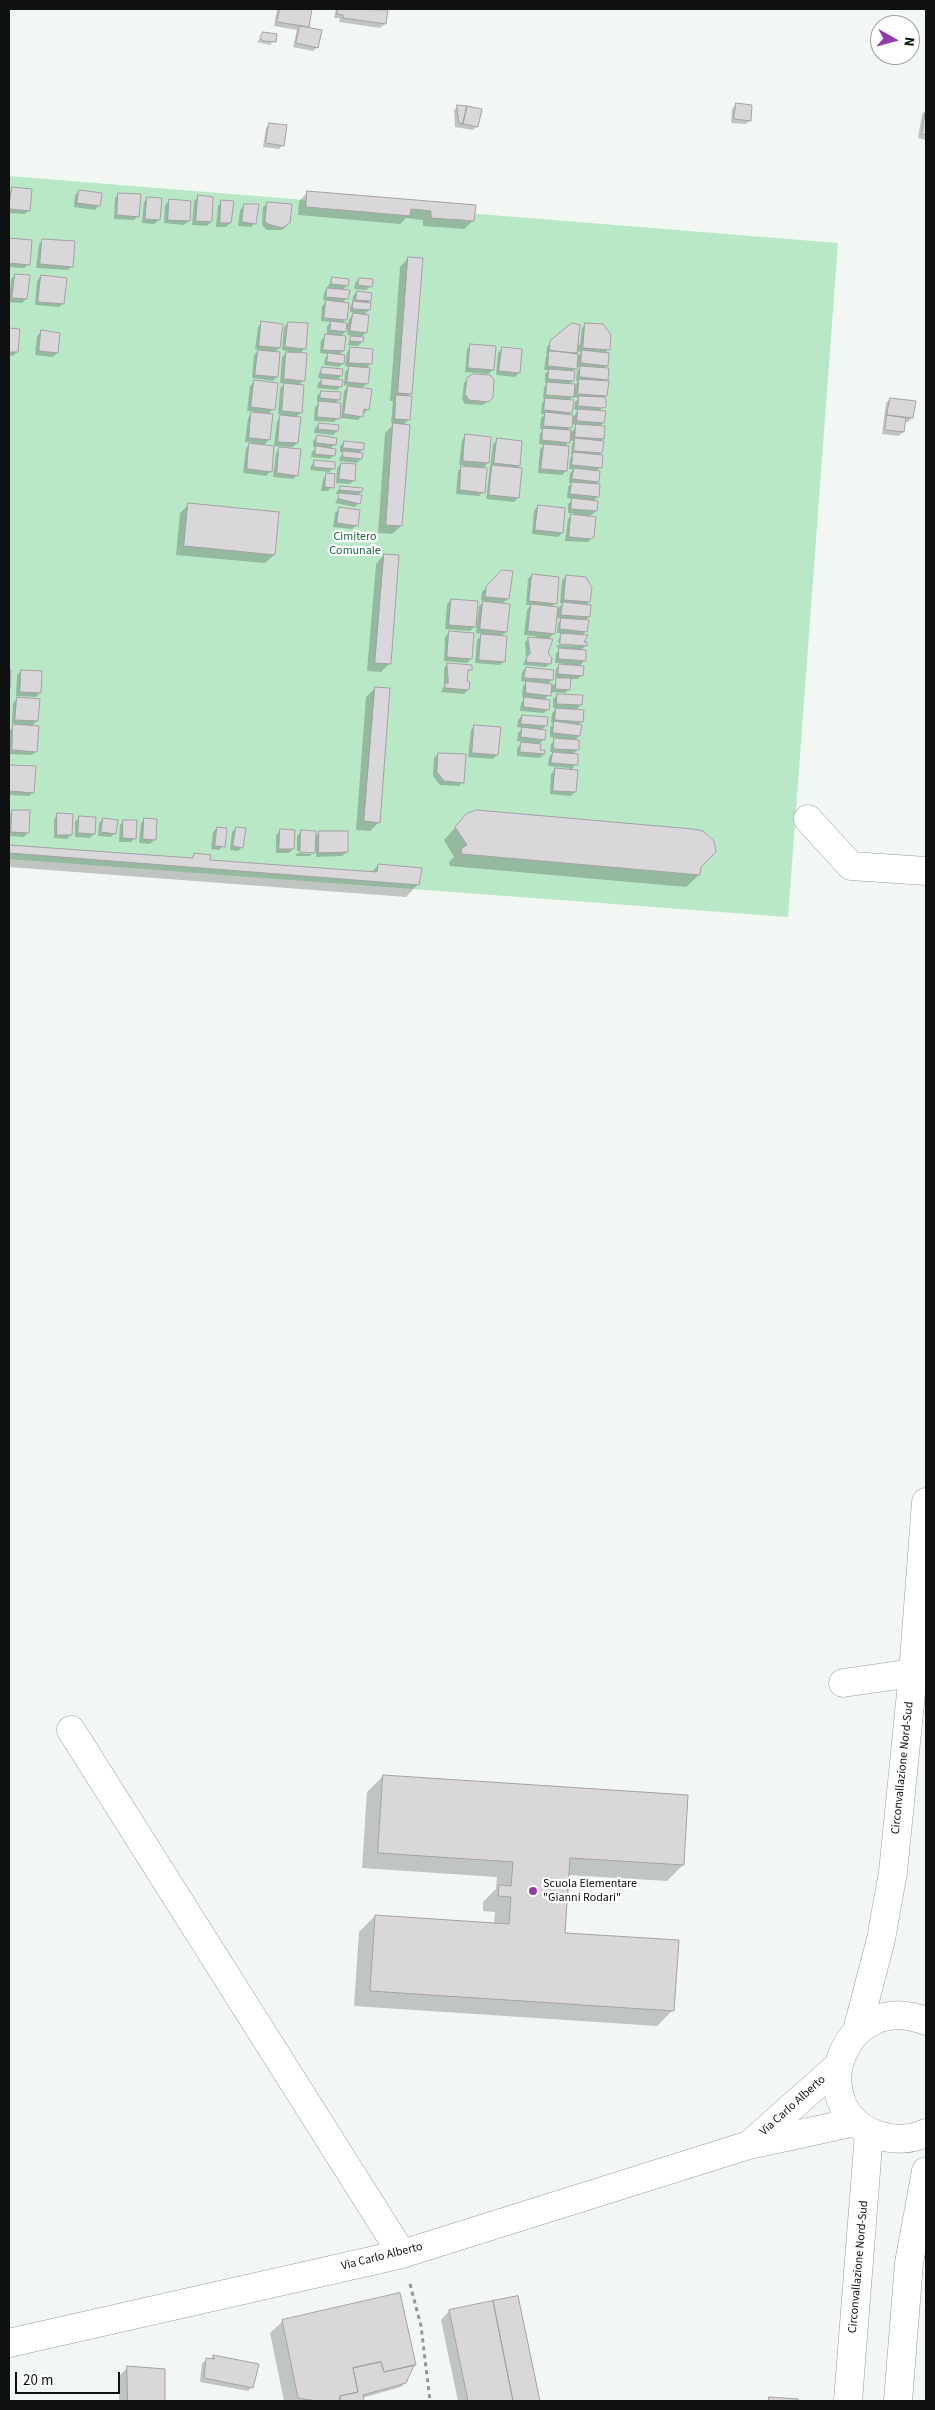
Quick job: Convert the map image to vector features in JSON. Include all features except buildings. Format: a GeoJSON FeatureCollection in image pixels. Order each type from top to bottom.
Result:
{"type":"FeatureCollection","features":[{"type":"Feature","properties":{"kind":"street"},"geometry":{"type":"LineString","coordinates":[[808,819],[851,866],[926,871]]}},
{"type":"Feature","properties":{"kind":"street","name":"Circonvallazione Nord-Sud"},"geometry":{"type":"LineString","coordinates":[[857,2031],[881,1939],[892,1872],[913,1673],[926,1502]]}},
{"type":"Feature","properties":{"kind":"street"},"geometry":{"type":"LineString","coordinates":[[843,1683],[913,1673]]}},
{"type":"Feature","properties":{"kind":"street"},"geometry":{"type":"LineString","coordinates":[[71,1730],[402,2254]]}},
{"type":"Feature","properties":{"kind":"street"},"geometry":{"type":"LineString","coordinates":[[926,2021],[912,2016],[893,2015],[874,2020],[857,2031],[845,2046],[838,2066],[837,2086],[843,2105],[862,2127],[891,2140],[914,2138],[926,2133]]}},
{"type":"Feature","properties":{"kind":"street","name":"Via Carlo Alberto"},"geometry":{"type":"LineString","coordinates":[[749,2145],[838,2066]]}},
{"type":"Feature","properties":{"kind":"street","name":"Circonvallazione Nord-Sud"},"geometry":{"type":"LineString","coordinates":[[848,2401],[862,2127]]}},
{"type":"Feature","properties":{"kind":"street","name":"Via Carlo Alberto"},"geometry":{"type":"LineString","coordinates":[[9,2343],[402,2254],[749,2145],[862,2127]]}},
{"type":"Feature","properties":{"kind":"street"},"geometry":{"type":"LineString","coordinates":[[898,2401],[910,2263],[926,2171]]}},
{"type":"Feature","properties":{"kind":"path"},"geometry":{"type":"LineString","coordinates":[[402,2254],[421,2326],[430,2401]]}},
{"type":"Feature","properties":{"kind":"green space","name":"Cimitero Comunale"},"geometry":{"type":"Polygon","coordinates":[[[9,176],[838,243],[788,917],[9,859],[9,176]]]}},
{"type":"Feature","properties":{"kind":"place","name":"Scuola Elementare \"Gianni Rodari\""},"geometry":{"type":"Point","coordinates":[533,1891]}}]}
